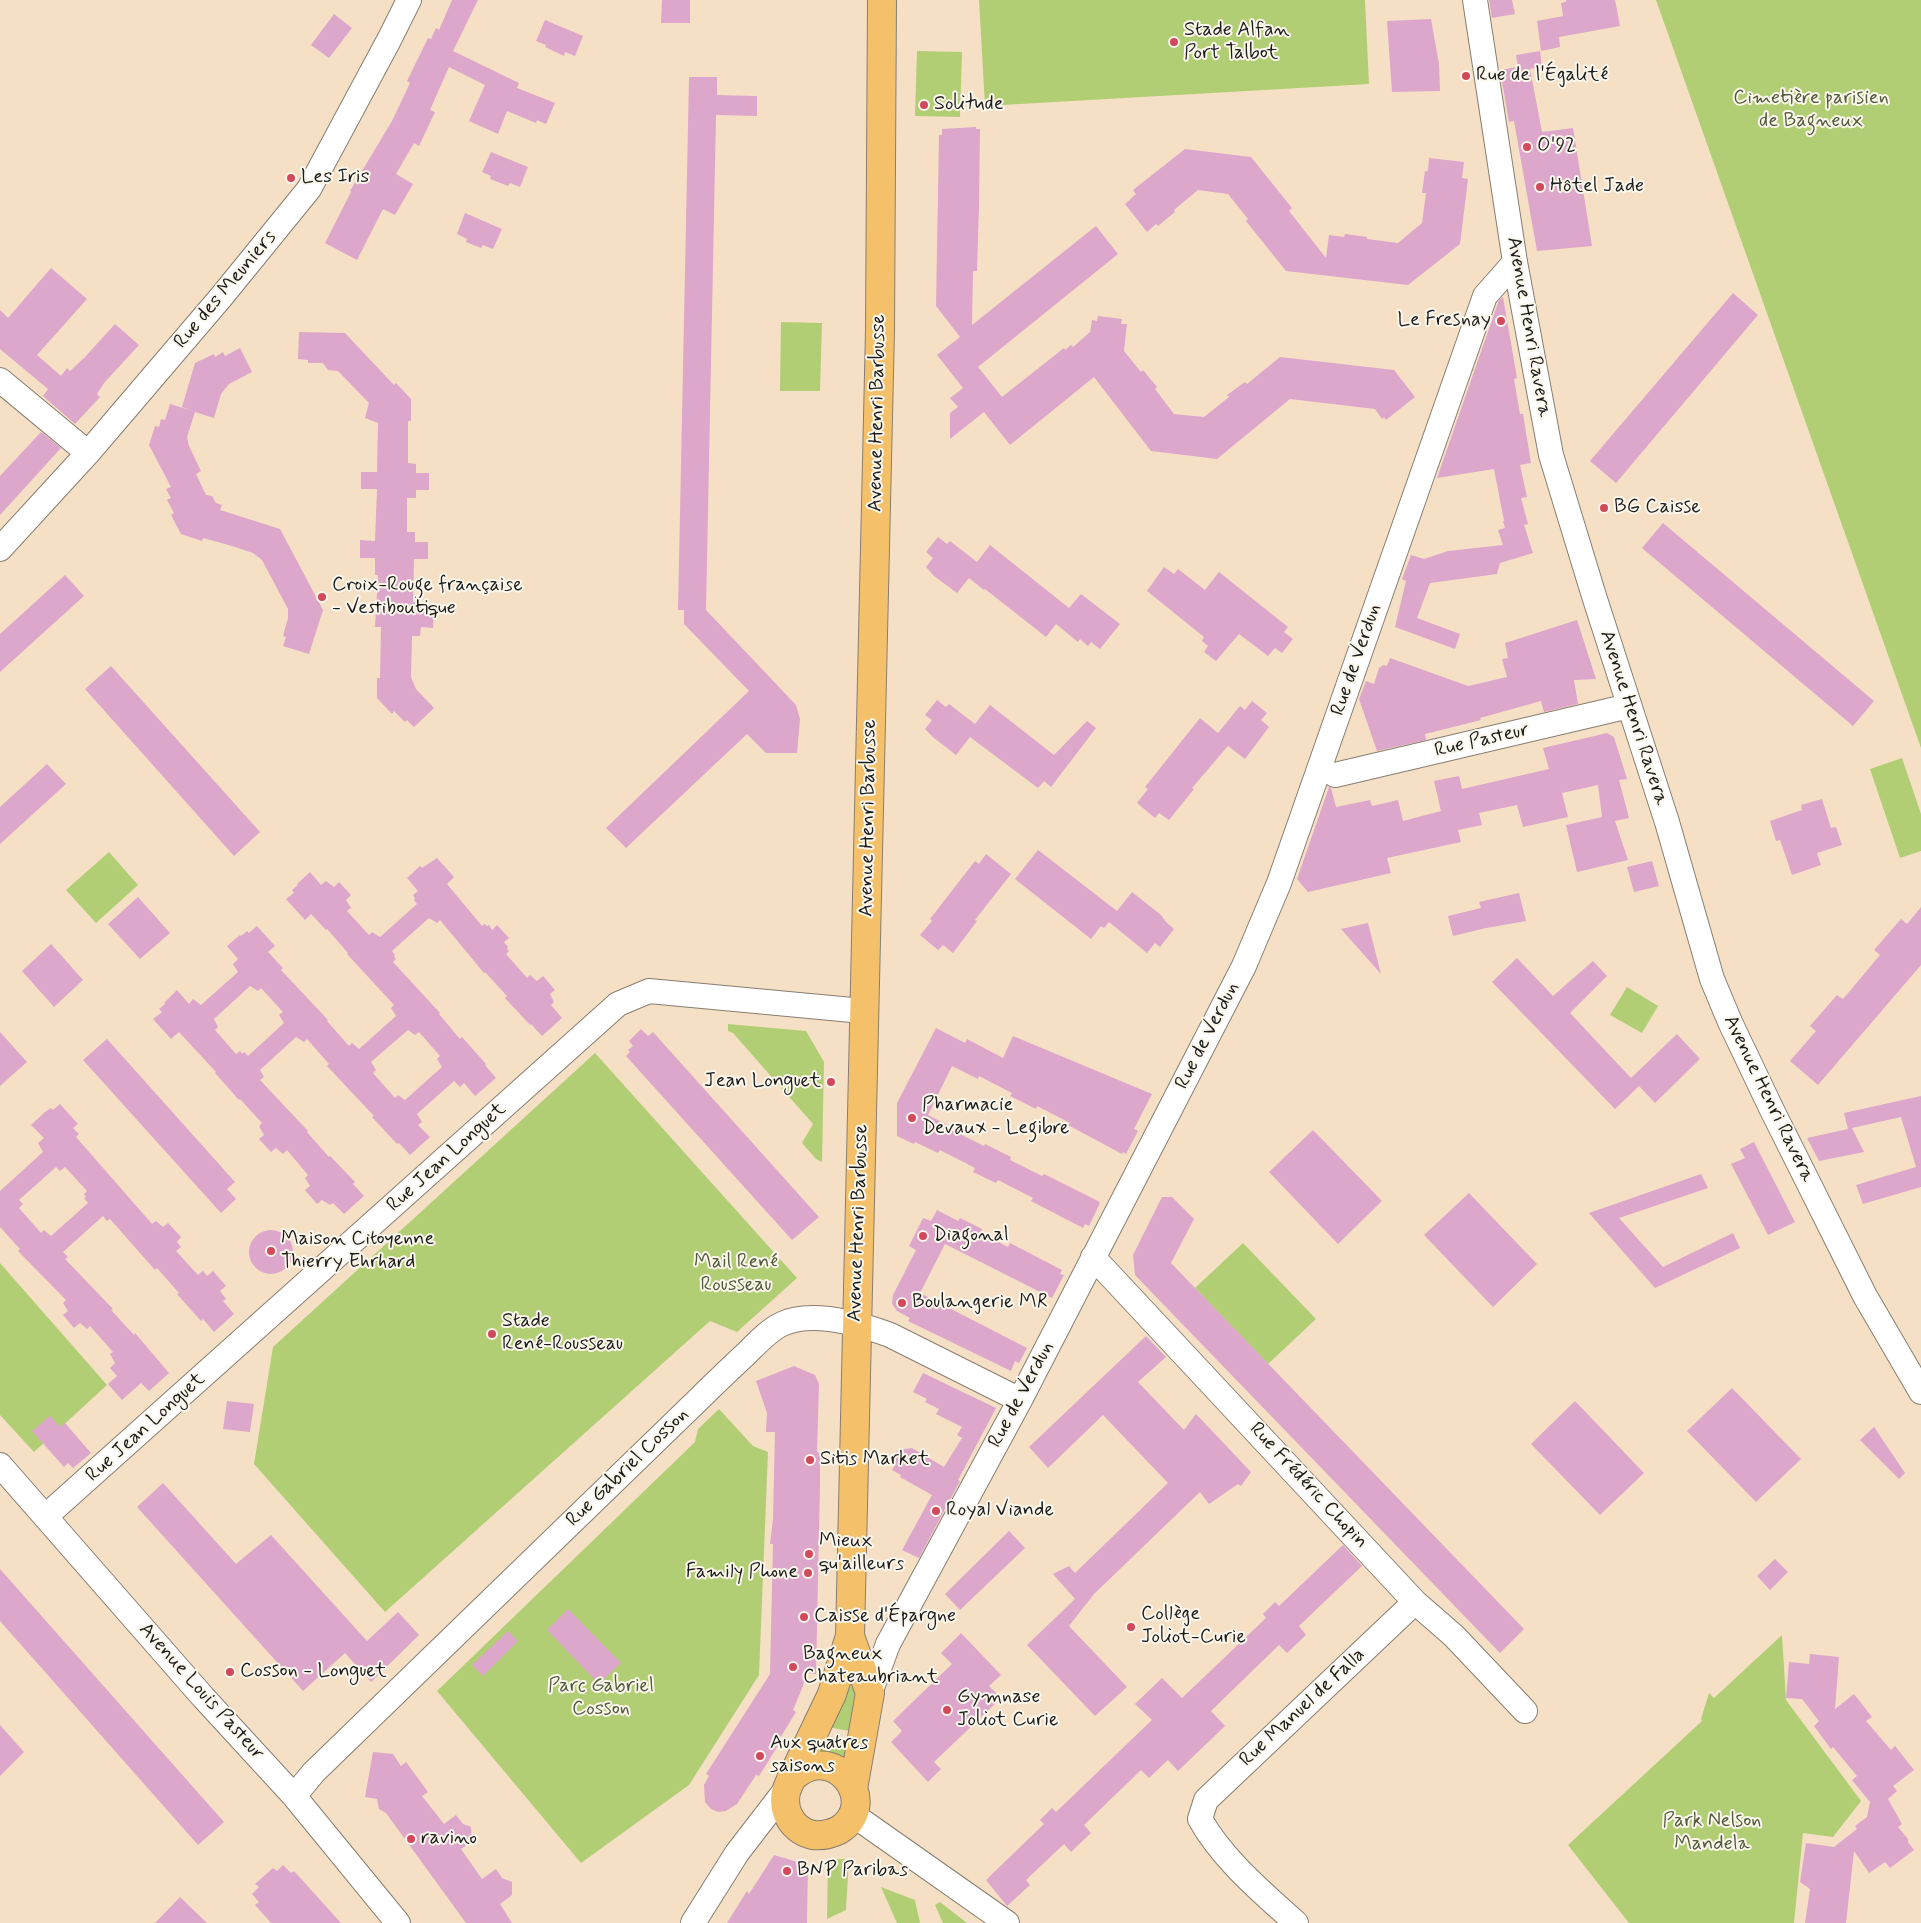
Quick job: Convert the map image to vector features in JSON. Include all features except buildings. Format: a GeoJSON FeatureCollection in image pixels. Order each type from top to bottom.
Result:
{"type":"FeatureCollection","features":[{"type":"Feature","properties":{"kind":"main road","name":"Avenue Henri Barbusse"},"geometry":{"type":"LineString","coordinates":[[789,1784],[832,1694],[850,1636],[880,330],[882,0]]}},
{"type":"Feature","properties":{"kind":"main road","name":"Avenue Henri Barbusse"},"geometry":{"type":"LineString","coordinates":[[850,1636],[870,1693]]}},
{"type":"Feature","properties":{"kind":"main road","name":"Rue de Verdun"},"geometry":{"type":"LineString","coordinates":[[853,1802],[870,1693]]}},
{"type":"Feature","properties":{"kind":"main road"},"geometry":{"type":"LineString","coordinates":[[820,1765],[831,1766],[848,1779],[853,1802],[843,1827],[833,1833],[822,1835],[806,1832],[793,1823],[785,1806],[789,1784],[799,1772],[809,1766],[820,1765]]}},
{"type":"Feature","properties":{"kind":"street","name":"Rue des Meuniers"},"geometry":{"type":"LineString","coordinates":[[0,549],[88,453],[222,296],[309,189],[390,40],[409,0]]}},
{"type":"Feature","properties":{"kind":"street","name":"Avenue Henri Ravera"},"geometry":{"type":"LineString","coordinates":[[1475,0],[1515,262],[1551,455],[1667,822],[1712,980],[1776,1119],[1865,1296],[1921,1392]]}},
{"type":"Feature","properties":{"kind":"street","name":"Rue de Verdun"},"geometry":{"type":"LineString","coordinates":[[870,1693],[888,1644],[1020,1400],[1244,966],[1279,883],[1484,296],[1515,262]]}},
{"type":"Feature","properties":{"kind":"street"},"geometry":{"type":"LineString","coordinates":[[0,380],[88,453]]}},
{"type":"Feature","properties":{"kind":"street","name":"Rue Pasteur"},"geometry":{"type":"LineString","coordinates":[[1335,775],[1629,706]]}},
{"type":"Feature","properties":{"kind":"street","name":"Rue Jean Longuet"},"geometry":{"type":"LineString","coordinates":[[46,1516],[618,1004],[649,991],[863,1011]]}},
{"type":"Feature","properties":{"kind":"street","name":"Rue Frédéric Chopin"},"geometry":{"type":"LineString","coordinates":[[1093,1257],[1415,1602],[1454,1636],[1525,1711]]}},
{"type":"Feature","properties":{"kind":"street","name":"Rue Gabriel Cosson"},"geometry":{"type":"LineString","coordinates":[[294,1796],[314,1772],[760,1340],[781,1324],[802,1318],[828,1319],[890,1335],[1020,1400]]}},
{"type":"Feature","properties":{"kind":"street","name":"Avenue Louis Pasteur"},"geometry":{"type":"LineString","coordinates":[[0,1465],[203,1697],[294,1796],[398,1923]]}},
{"type":"Feature","properties":{"kind":"street","name":"Rue Manuel de Falla"},"geometry":{"type":"LineString","coordinates":[[1296,1923],[1264,1894],[1210,1838],[1200,1819],[1206,1800],[1415,1602]]}},
{"type":"Feature","properties":{"kind":"street"},"geometry":{"type":"LineString","coordinates":[[693,1923],[737,1853],[789,1784]]}},
{"type":"Feature","properties":{"kind":"street"},"geometry":{"type":"LineString","coordinates":[[853,1802],[1008,1923]]}},
{"type":"Feature","properties":{"kind":"street"},"geometry":{"type":"LineString","coordinates":[[751,1836],[770,1827],[793,1823]]}},
{"type":"Feature","properties":{"kind":"green space","name":"Stade Alfan Port Talbot"},"geometry":{"type":"Polygon","coordinates":[[[979,0],[1365,0],[1369,84],[985,106],[979,0]]]}},
{"type":"Feature","properties":{"kind":"green space","name":"Cimetière parisien de Bagneux"},"geometry":{"type":"Polygon","coordinates":[[[1656,0],[1921,0],[1921,748],[1656,0]]]}},
{"type":"Feature","properties":{"kind":"green space"},"geometry":{"type":"Polygon","coordinates":[[[917,51],[962,52],[960,117],[915,116],[917,51]]]}},
{"type":"Feature","properties":{"kind":"green space"},"geometry":{"type":"Polygon","coordinates":[[[781,322],[822,323],[820,391],[780,391],[781,322]]]}},
{"type":"Feature","properties":{"kind":"green space"},"geometry":{"type":"Polygon","coordinates":[[[1902,758],[1921,814],[1921,851],[1900,858],[1870,769],[1902,758]]]}},
{"type":"Feature","properties":{"kind":"green space"},"geometry":{"type":"Polygon","coordinates":[[[109,852],[138,885],[96,923],[66,890],[109,852]]]}},
{"type":"Feature","properties":{"kind":"green space"},"geometry":{"type":"Polygon","coordinates":[[[1627,987],[1658,1006],[1642,1033],[1610,1015],[1627,987]]]}},
{"type":"Feature","properties":{"kind":"green space"},"geometry":{"type":"Polygon","coordinates":[[[728,1024],[806,1031],[824,1062],[822,1162],[816,1159],[802,1143],[813,1124],[733,1033],[728,1031],[728,1024]]]}},
{"type":"Feature","properties":{"kind":"green space","name":"Stade René-Rousseau"},"geometry":{"type":"Polygon","coordinates":[[[595,1053],[797,1278],[737,1332],[710,1321],[385,1612],[254,1464],[273,1347],[595,1053]]]}},
{"type":"Feature","properties":{"kind":"green space"},"geometry":{"type":"Polygon","coordinates":[[[1243,1243],[1316,1319],[1268,1364],[1195,1288],[1243,1243]]]}},
{"type":"Feature","properties":{"kind":"green space"},"geometry":{"type":"Polygon","coordinates":[[[0,1263],[107,1385],[34,1452],[0,1415],[0,1263]]]}},
{"type":"Feature","properties":{"kind":"green space","name":"Parc Gabriel Cosson"},"geometry":{"type":"Polygon","coordinates":[[[719,1409],[753,1446],[768,1452],[759,1675],[689,1785],[581,1863],[437,1691],[695,1442],[698,1429],[719,1409]]]}},
{"type":"Feature","properties":{"kind":"green space","name":"Park Nelson Mandela"},"geometry":{"type":"Polygon","coordinates":[[[1782,1635],[1786,1700],[1861,1801],[1833,1837],[1803,1833],[1794,1923],[1629,1923],[1568,1845],[1702,1721],[1709,1693],[1714,1698],[1782,1635]]]}},
{"type":"Feature","properties":{"kind":"green space"},"geometry":{"type":"Polygon","coordinates":[[[848,1657],[860,1701],[855,1732],[827,1727],[848,1657]]]}},
{"type":"Feature","properties":{"kind":"green space"},"geometry":{"type":"Polygon","coordinates":[[[820,1739],[851,1746],[849,1764],[813,1757],[820,1739]]]}},
{"type":"Feature","properties":{"kind":"green space"},"geometry":{"type":"Polygon","coordinates":[[[828,1859],[849,1859],[846,1910],[827,1919],[828,1859]]]}},
{"type":"Feature","properties":{"kind":"green space"},"geometry":{"type":"Polygon","coordinates":[[[881,1887],[915,1900],[920,1923],[897,1923],[881,1887]]]}},
{"type":"Feature","properties":{"kind":"green space"},"geometry":{"type":"Polygon","coordinates":[[[940,1902],[967,1923],[943,1923],[935,1905],[940,1902]]]}},
{"type":"Feature","properties":{"kind":"place","name":"Stade Alfan Port Talbot"},"geometry":{"type":"Point","coordinates":[1174,42]}},
{"type":"Feature","properties":{"kind":"place","name":"Rue de l'Égalité"},"geometry":{"type":"Point","coordinates":[1466,76]}},
{"type":"Feature","properties":{"kind":"place","name":"Solitude"},"geometry":{"type":"Point","coordinates":[924,105]}},
{"type":"Feature","properties":{"kind":"place","name":"O'92"},"geometry":{"type":"Point","coordinates":[1527,147]}},
{"type":"Feature","properties":{"kind":"place","name":"Les Iris"},"geometry":{"type":"Point","coordinates":[291,178]}},
{"type":"Feature","properties":{"kind":"place","name":"Hôtel Jade"},"geometry":{"type":"Point","coordinates":[1540,187]}},
{"type":"Feature","properties":{"kind":"place","name":"Le Fresnay"},"geometry":{"type":"Point","coordinates":[1501,321]}},
{"type":"Feature","properties":{"kind":"place","name":"BG Caisse"},"geometry":{"type":"Point","coordinates":[1604,508]}},
{"type":"Feature","properties":{"kind":"place","name":"Croix-Rouge française - Vestiboutique"},"geometry":{"type":"Point","coordinates":[322,597]}},
{"type":"Feature","properties":{"kind":"place","name":"Jean Longuet"},"geometry":{"type":"Point","coordinates":[831,1082]}},
{"type":"Feature","properties":{"kind":"place","name":"Pharmacie Devaux - Legibre"},"geometry":{"type":"Point","coordinates":[912,1118]}},
{"type":"Feature","properties":{"kind":"place","name":"Diagonal"},"geometry":{"type":"Point","coordinates":[923,1236]}},
{"type":"Feature","properties":{"kind":"place","name":"Maison Citoyenne Thierry Ehrhard"},"geometry":{"type":"Point","coordinates":[271,1251]}},
{"type":"Feature","properties":{"kind":"place","name":"Boulangerie MR"},"geometry":{"type":"Point","coordinates":[902,1303]}},
{"type":"Feature","properties":{"kind":"place","name":"Stade René-Rousseau"},"geometry":{"type":"Point","coordinates":[492,1334]}},
{"type":"Feature","properties":{"kind":"place","name":"Sitis Market"},"geometry":{"type":"Point","coordinates":[810,1460]}},
{"type":"Feature","properties":{"kind":"place","name":"Royal Viande"},"geometry":{"type":"Point","coordinates":[936,1511]}},
{"type":"Feature","properties":{"kind":"place","name":"Mieux qu'ailleurs"},"geometry":{"type":"Point","coordinates":[809,1554]}},
{"type":"Feature","properties":{"kind":"place","name":"Family Phone"},"geometry":{"type":"Point","coordinates":[808,1573]}},
{"type":"Feature","properties":{"kind":"place","name":"Caisse d'Épargne"},"geometry":{"type":"Point","coordinates":[804,1617]}},
{"type":"Feature","properties":{"kind":"place","name":"Collège Joliot-Curie"},"geometry":{"type":"Point","coordinates":[1131,1627]}},
{"type":"Feature","properties":{"kind":"place","name":"Bagneux Chateaubriant"},"geometry":{"type":"Point","coordinates":[793,1667]}},
{"type":"Feature","properties":{"kind":"place","name":"Cosson - Longuet"},"geometry":{"type":"Point","coordinates":[230,1672]}},
{"type":"Feature","properties":{"kind":"place","name":"Gymnase Joliot Curie"},"geometry":{"type":"Point","coordinates":[947,1710]}},
{"type":"Feature","properties":{"kind":"place","name":"Aux quatres saisons"},"geometry":{"type":"Point","coordinates":[760,1756]}},
{"type":"Feature","properties":{"kind":"place","name":"ravino"},"geometry":{"type":"Point","coordinates":[411,1839]}},
{"type":"Feature","properties":{"kind":"place","name":"BNP Paribas"},"geometry":{"type":"Point","coordinates":[787,1871]}},
{"type":"Feature","properties":{"kind":"park label","name":"Mail René Rousseau"},"geometry":{"type":"Point","coordinates":[736,1274]}}]}
